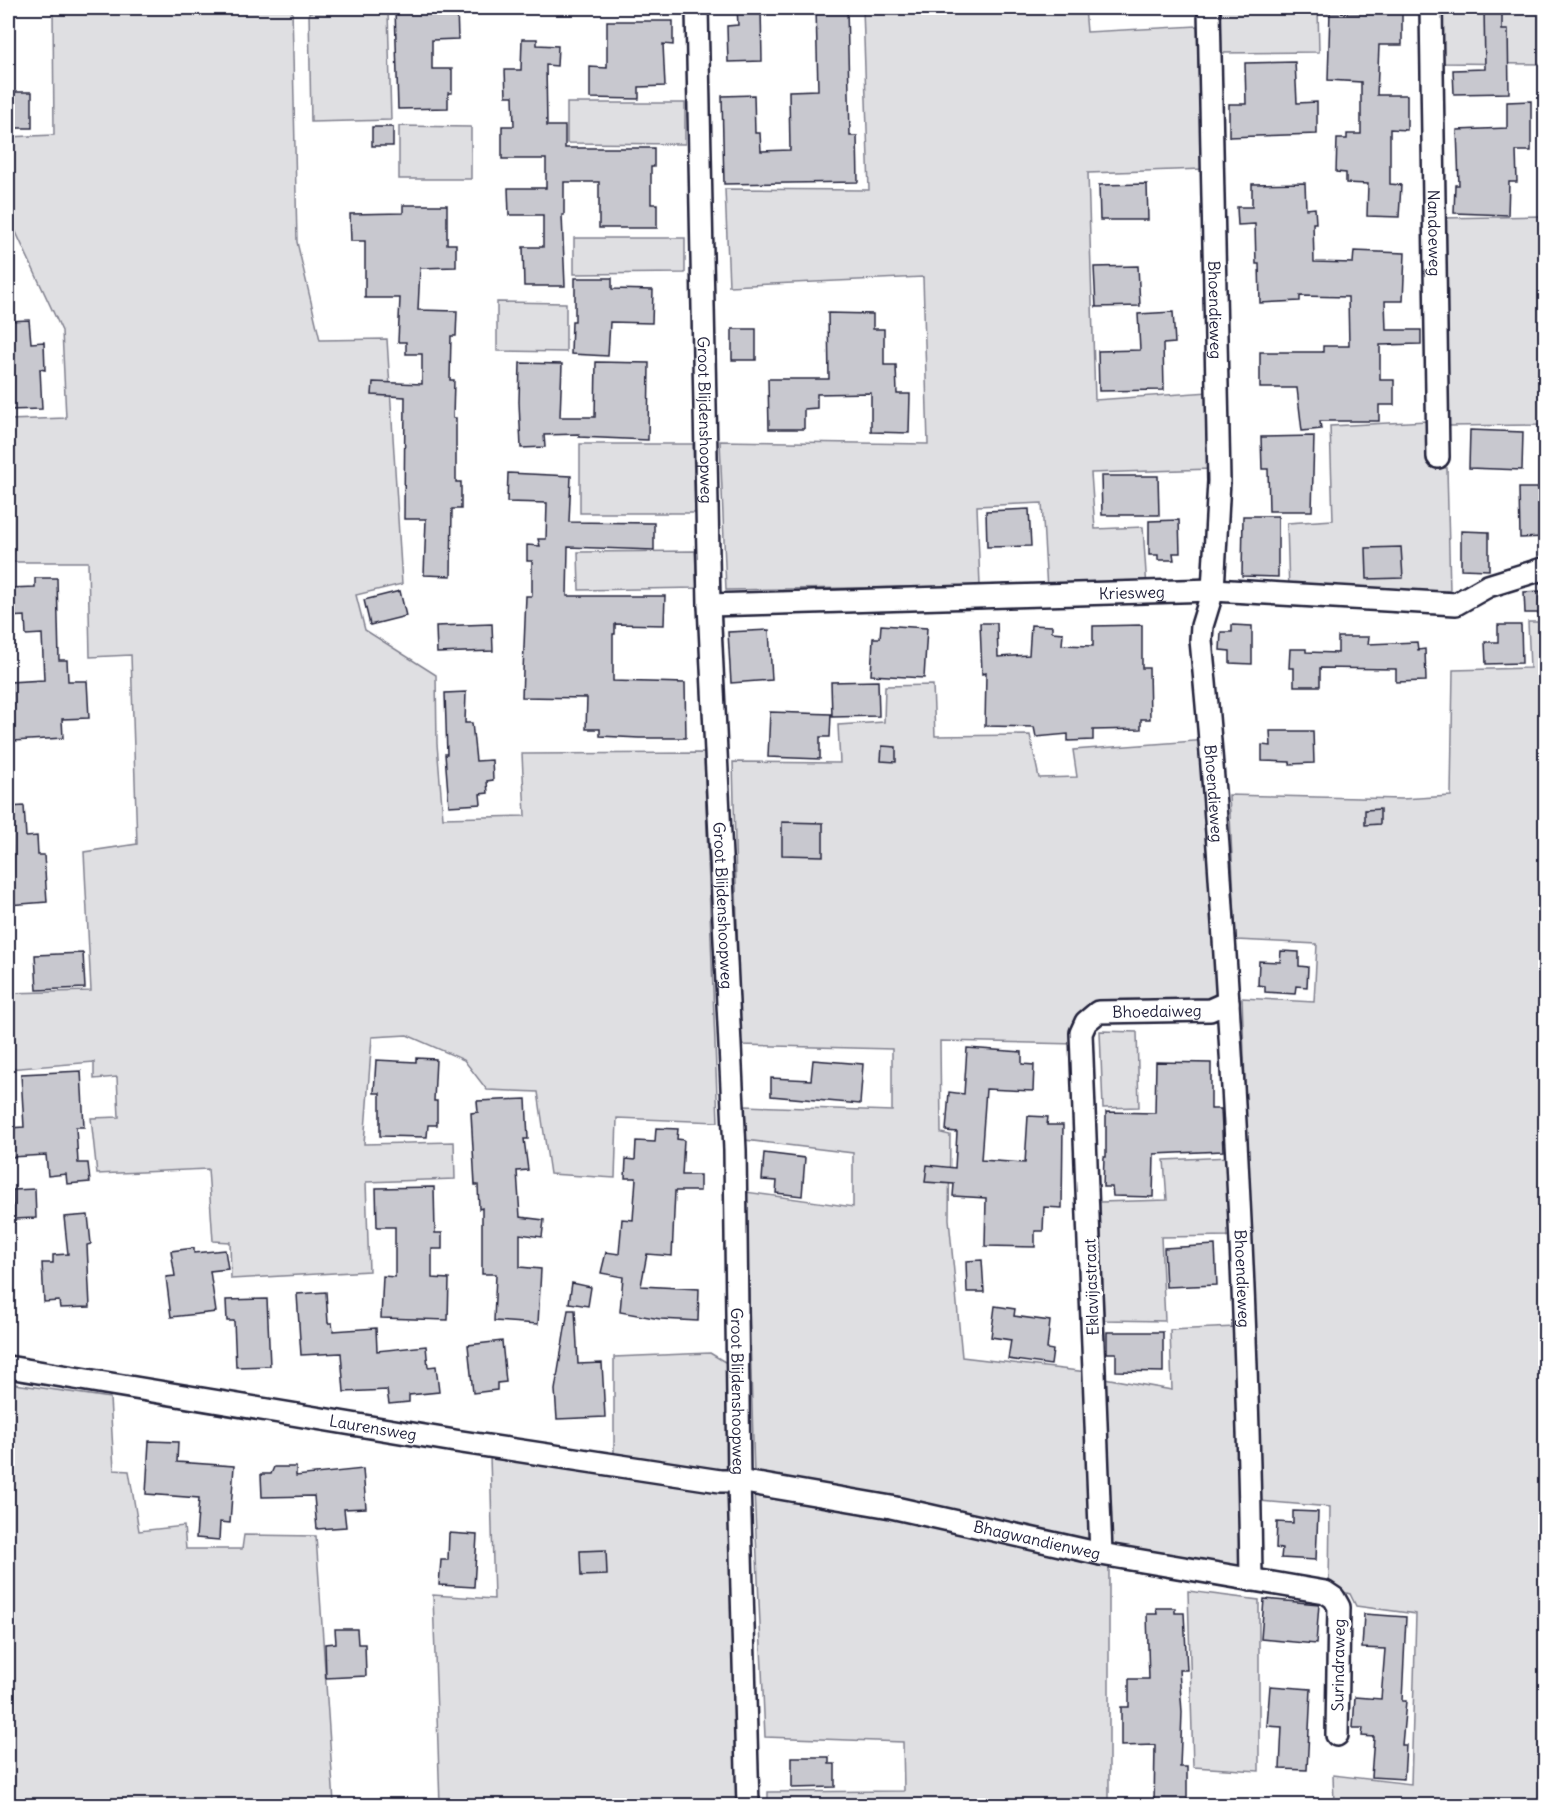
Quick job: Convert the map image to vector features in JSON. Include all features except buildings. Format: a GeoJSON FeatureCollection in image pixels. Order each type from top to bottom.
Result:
{"type":"FeatureCollection","features":[{"type":"Feature","properties":{"kind":"street","name":"Groot Blijdenshoopweg"},"geometry":{"type":"LineString","coordinates":[[697,8],[709,605],[735,1150],[739,1482],[748,1806]]}},
{"type":"Feature","properties":{"kind":"street","name":"Bhoendieweg"},"geometry":{"type":"LineString","coordinates":[[1209,8],[1219,481],[1213,590],[1202,626],[1201,640],[1213,763],[1228,1002],[1249,1427],[1251,1580]]}},
{"type":"Feature","properties":{"kind":"street","name":"Nandoeweg"},"geometry":{"type":"LineString","coordinates":[[1431,8],[1438,457]]}},
{"type":"Feature","properties":{"kind":"street","name":"Kriesweg"},"geometry":{"type":"LineString","coordinates":[[709,605],[1213,590],[1456,604],[1488,586],[1545,568]]}},
{"type":"Feature","properties":{"kind":"street","name":"Bhoedaiweg"},"geometry":{"type":"LineString","coordinates":[[1086,1022],[1098,1012],[1210,1010],[1228,1002]]}},
{"type":"Feature","properties":{"kind":"street","name":"Eklavijastraat"},"geometry":{"type":"LineString","coordinates":[[1086,1022],[1081,1033],[1101,1554]]}},
{"type":"Feature","properties":{"kind":"street","name":"Laurensweg"},"geometry":{"type":"LineString","coordinates":[[8,1367],[455,1441],[739,1482]]}},
{"type":"Feature","properties":{"kind":"street","name":"Bhagwandienweg"},"geometry":{"type":"LineString","coordinates":[[739,1482],[891,1507],[1101,1554],[1325,1592],[1334,1598]]}},
{"type":"Feature","properties":{"kind":"street","name":"Surindraweg"},"geometry":{"type":"LineString","coordinates":[[1334,1598],[1339,1607],[1337,1735]]}},
{"type":"Feature","properties":{"kind":"shaded area"},"geometry":{"type":"Polygon","coordinates":[[[53,8],[292,8],[297,242],[320,340],[387,339],[402,584],[356,595],[365,630],[436,675],[437,744],[443,818],[525,816],[522,754],[704,753],[718,1122],[617,1118],[615,1178],[550,1174],[538,1092],[487,1090],[464,1060],[407,1035],[372,1037],[364,1144],[454,1142],[455,1179],[366,1182],[369,1271],[231,1279],[230,1242],[213,1241],[208,1169],[97,1174],[91,1118],[119,1117],[117,1077],[94,1079],[94,1062],[8,1069],[8,993],[91,991],[84,852],[137,844],[131,655],[90,657],[88,562],[8,562],[8,420],[66,418],[62,331],[8,215],[8,137],[54,135],[53,8]]]}},
{"type":"Feature","properties":{"kind":"shaded area"},"geometry":{"type":"Polygon","coordinates":[[[863,8],[1085,8],[1087,32],[1197,26],[1202,169],[1088,173],[1095,400],[1209,392],[1211,469],[1091,473],[1095,529],[1143,527],[1147,589],[1047,590],[1042,503],[977,506],[980,586],[726,590],[720,441],[928,444],[923,277],[729,286],[725,189],[869,190],[863,8]]]}},
{"type":"Feature","properties":{"kind":"shaded area"},"geometry":{"type":"Polygon","coordinates":[[[1216,8],[1318,8],[1319,52],[1218,53],[1216,8]]]}},
{"type":"Feature","properties":{"kind":"shaded area"},"geometry":{"type":"Polygon","coordinates":[[[388,11],[391,120],[311,122],[309,12],[388,11]]]}},
{"type":"Feature","properties":{"kind":"shaded area"},"geometry":{"type":"Polygon","coordinates":[[[1545,12],[1545,64],[1442,63],[1441,14],[1545,12]]]}},
{"type":"Feature","properties":{"kind":"shaded area"},"geometry":{"type":"Polygon","coordinates":[[[567,103],[685,103],[685,144],[567,143],[567,103]]]}},
{"type":"Feature","properties":{"kind":"shaded area"},"geometry":{"type":"Polygon","coordinates":[[[399,126],[471,127],[471,179],[399,179],[399,126]]]}},
{"type":"Feature","properties":{"kind":"shaded area"},"geometry":{"type":"Polygon","coordinates":[[[1545,217],[1545,425],[1448,426],[1442,218],[1545,217]]]}},
{"type":"Feature","properties":{"kind":"shaded area"},"geometry":{"type":"Polygon","coordinates":[[[574,238],[685,238],[685,273],[574,274],[574,238]]]}},
{"type":"Feature","properties":{"kind":"shaded area"},"geometry":{"type":"Polygon","coordinates":[[[497,302],[566,303],[566,352],[497,351],[497,302]]]}},
{"type":"Feature","properties":{"kind":"shaded area"},"geometry":{"type":"Polygon","coordinates":[[[1427,421],[1430,467],[1447,468],[1450,591],[1289,592],[1287,523],[1333,520],[1330,426],[1427,421]]]}},
{"type":"Feature","properties":{"kind":"shaded area"},"geometry":{"type":"Polygon","coordinates":[[[580,444],[693,444],[695,513],[580,513],[580,444]]]}},
{"type":"Feature","properties":{"kind":"shaded area"},"geometry":{"type":"Polygon","coordinates":[[[695,551],[697,588],[579,590],[578,552],[695,551]]]}},
{"type":"Feature","properties":{"kind":"shaded area"},"geometry":{"type":"Polygon","coordinates":[[[1528,622],[1545,622],[1545,1805],[1334,1805],[1333,1775],[1411,1784],[1416,1614],[1356,1606],[1350,1594],[1329,1588],[1330,1507],[1260,1501],[1242,998],[1314,1002],[1317,944],[1236,940],[1229,795],[1402,799],[1451,796],[1453,670],[1530,668],[1528,622]]]}},
{"type":"Feature","properties":{"kind":"shaded area"},"geometry":{"type":"Polygon","coordinates":[[[933,685],[935,736],[1030,735],[1039,778],[1077,777],[1073,750],[1208,740],[1226,1000],[1092,1009],[1077,1044],[940,1041],[941,1133],[950,1135],[949,1219],[962,1357],[1087,1372],[1093,1544],[754,1476],[746,1192],[853,1207],[853,1153],[745,1140],[745,1106],[892,1111],[892,1049],[740,1045],[733,762],[840,763],[838,725],[884,722],[885,686],[933,685]]]}},
{"type":"Feature","properties":{"kind":"shaded area"},"geometry":{"type":"Polygon","coordinates":[[[1100,1031],[1137,1032],[1139,1107],[1103,1108],[1100,1031]]]}},
{"type":"Feature","properties":{"kind":"shaded area"},"geometry":{"type":"Polygon","coordinates":[[[1230,1157],[1231,1236],[1161,1237],[1165,1321],[1104,1320],[1100,1202],[1167,1200],[1164,1160],[1230,1157]]]}},
{"type":"Feature","properties":{"kind":"shaded area"},"geometry":{"type":"Polygon","coordinates":[[[1235,1327],[1244,1571],[1107,1546],[1104,1378],[1172,1390],[1170,1330],[1235,1327]]]}},
{"type":"Feature","properties":{"kind":"shaded area"},"geometry":{"type":"Polygon","coordinates":[[[710,1353],[730,1365],[729,1469],[726,1474],[614,1456],[614,1357],[710,1353]]]}},
{"type":"Feature","properties":{"kind":"shaded area"},"geometry":{"type":"Polygon","coordinates":[[[8,1383],[110,1398],[114,1470],[129,1471],[139,1531],[184,1526],[186,1549],[242,1549],[244,1535],[316,1536],[334,1803],[396,1805],[8,1805],[8,1383]]]}},
{"type":"Feature","properties":{"kind":"shaded area"},"geometry":{"type":"Polygon","coordinates":[[[490,1456],[714,1489],[728,1495],[731,1508],[737,1805],[440,1805],[433,1595],[494,1599],[490,1456]]]}},
{"type":"Feature","properties":{"kind":"shaded area"},"geometry":{"type":"Polygon","coordinates":[[[754,1489],[1109,1563],[1109,1805],[768,1805],[768,1792],[904,1791],[903,1742],[765,1737],[754,1489]]]}},
{"type":"Feature","properties":{"kind":"shaded area"},"geometry":{"type":"Polygon","coordinates":[[[1188,1591],[1259,1600],[1259,1771],[1193,1767],[1188,1591]]]}}]}
